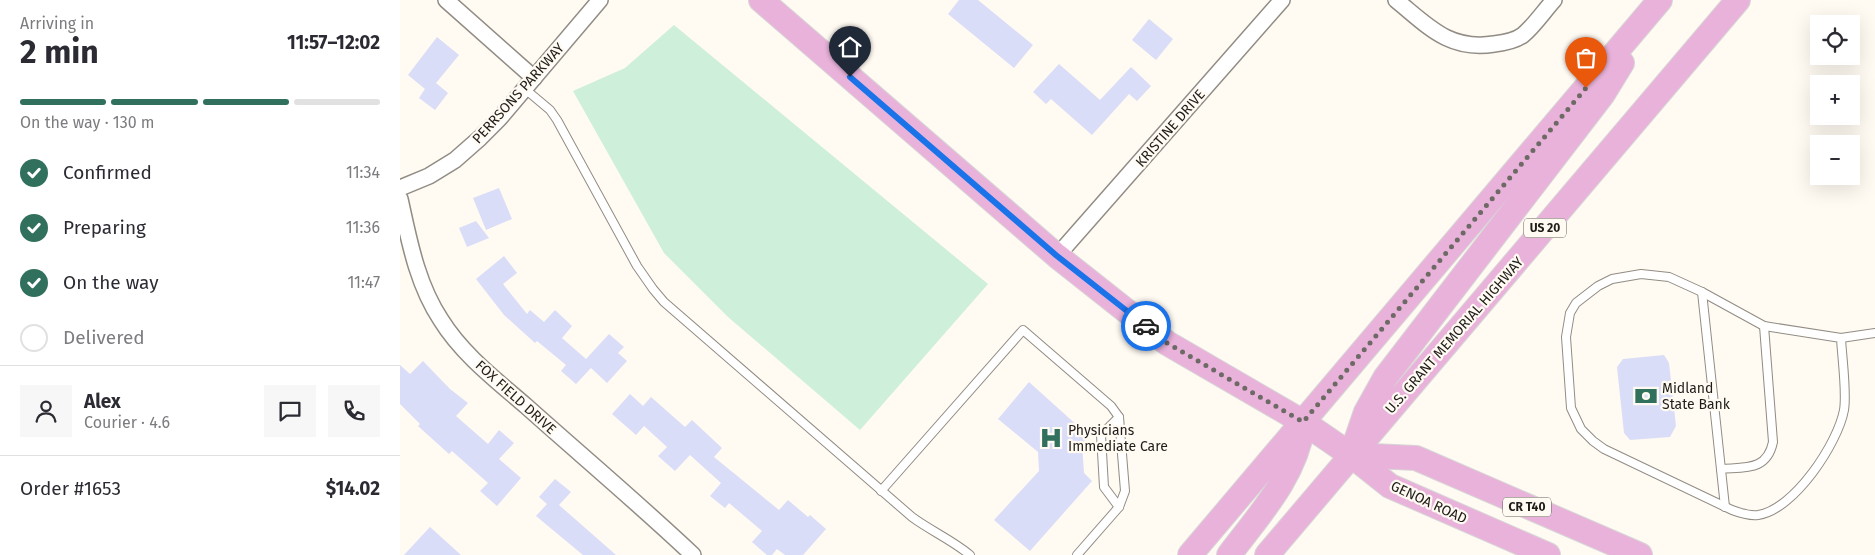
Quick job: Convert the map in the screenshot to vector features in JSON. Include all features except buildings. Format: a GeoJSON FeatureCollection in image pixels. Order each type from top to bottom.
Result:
{"type":"FeatureCollection","features":[{"type":"Feature","properties":{"kind":"main road"},"geometry":{"type":"LineString","coordinates":[[761,0],[1057,256],[1167,343],[1303,422],[1351,455],[1366,412],[1386,378],[1603,94],[1661,0]]}},
{"type":"Feature","properties":{"kind":"main road"},"geometry":{"type":"LineString","coordinates":[[1190,555],[1661,0]]}},
{"type":"Feature","properties":{"kind":"main road","name":"U.S. GRANT MEMORIAL HIGHWAY"},"geometry":{"type":"LineString","coordinates":[[1267,555],[1738,0]]}},
{"type":"Feature","properties":{"kind":"main road"},"geometry":{"type":"LineString","coordinates":[[1229,555],[1271,499],[1291,467],[1300,444],[1303,422]]}},
{"type":"Feature","properties":{"kind":"main road","name":"GENOA ROAD"},"geometry":{"type":"LineString","coordinates":[[1351,455],[1390,486],[1548,555]]}},
{"type":"Feature","properties":{"kind":"main road","name":"GENOA ROAD"},"geometry":{"type":"LineString","coordinates":[[1351,455],[1416,458],[1640,555]]}},
{"type":"Feature","properties":{"kind":"street"},"geometry":{"type":"LineString","coordinates":[[446,0],[529,83]]}},
{"type":"Feature","properties":{"kind":"street","name":"PERRSONS PARKWAY"},"geometry":{"type":"LineString","coordinates":[[400,188],[429,176],[455,160],[499,119],[600,0]]}},
{"type":"Feature","properties":{"kind":"street","name":"KRISTINE DRIVE"},"geometry":{"type":"LineString","coordinates":[[1057,256],[1282,0]]}},
{"type":"Feature","properties":{"kind":"street"},"geometry":{"type":"LineString","coordinates":[[1396,0],[1437,34],[1461,44],[1479,46],[1506,43],[1523,35],[1554,0]]}},
{"type":"Feature","properties":{"kind":"street","name":"FOX FIELD DRIVE"},"geometry":{"type":"LineString","coordinates":[[400,199],[422,283],[440,320],[452,336],[489,373],[693,555]]}},
{"type":"Feature","properties":{"kind":"lane"},"geometry":{"type":"LineString","coordinates":[[529,83],[557,120],[637,266],[653,290],[664,302],[881,491],[924,526],[955,543],[970,555]]}},
{"type":"Feature","properties":{"kind":"lane"},"geometry":{"type":"LineString","coordinates":[[1841,338],[1844,408],[1836,436],[1826,454],[1799,488],[1771,510],[1758,515],[1744,514],[1725,507],[1604,449],[1592,441],[1581,429],[1571,408],[1566,337],[1570,312],[1586,295],[1612,279],[1641,274],[1669,277],[1702,292],[1764,326],[1841,338],[1875,333]]}},
{"type":"Feature","properties":{"kind":"lane"},"geometry":{"type":"LineString","coordinates":[[1702,292],[1725,507]]}},
{"type":"Feature","properties":{"kind":"lane"},"geometry":{"type":"LineString","coordinates":[[1721,469],[1750,467],[1760,464],[1771,451],[1773,442],[1764,326]]}},
{"type":"Feature","properties":{"kind":"lane"},"geometry":{"type":"LineString","coordinates":[[881,491],[1023,330],[1110,406],[1119,417],[1125,491],[1119,508],[1077,555]]}},
{"type":"Feature","properties":{"kind":"lane"},"geometry":{"type":"LineString","coordinates":[[1119,417],[1101,435],[1104,487],[1119,508]]}},
{"type":"Feature","properties":{"kind":"green space"},"geometry":{"type":"Polygon","coordinates":[[[674,25],[988,284],[860,430],[728,317],[664,253],[573,91],[625,68],[674,25]]]}},
{"type":"Feature","properties":{"kind":"way so far"},"geometry":{"type":"LineString","coordinates":[[1146,326],[1167,343],[1303,422],[1586,88]]}},
{"type":"Feature","properties":{"kind":"place","name":"Midland State Bank"},"geometry":{"type":"Point","coordinates":[1646,396]}},
{"type":"Feature","properties":{"kind":"place","name":"Physicians Immediate Care"},"geometry":{"type":"Point","coordinates":[1051,438]}},
{"type":"Feature","properties":{"kind":"route"},"geometry":{"type":"LineString","coordinates":[[850,77],[1057,256],[1146,326]]}}]}
